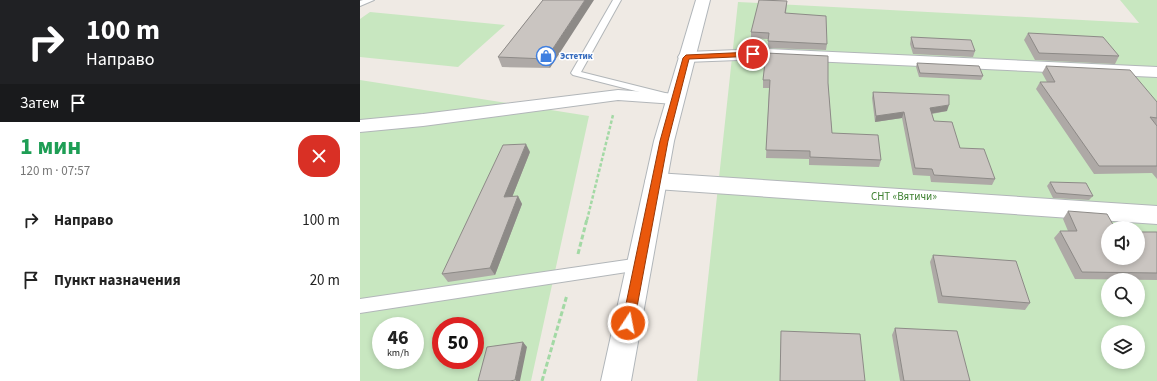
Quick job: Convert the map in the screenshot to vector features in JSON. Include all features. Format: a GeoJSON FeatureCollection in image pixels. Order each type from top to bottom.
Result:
{"type":"FeatureCollection","features":[{"type":"Feature","properties":{"kind":"street"},"geometry":{"type":"LineString","coordinates":[[616,381],[664,141],[703,0]]}},
{"type":"Feature","properties":{"kind":"street"},"geometry":{"type":"LineString","coordinates":[[686,58],[767,54],[1157,72]]}},
{"type":"Feature","properties":{"kind":"street"},"geometry":{"type":"LineString","coordinates":[[360,126],[423,120],[618,95],[675,98]]}},
{"type":"Feature","properties":{"kind":"street"},"geometry":{"type":"LineString","coordinates":[[656,181],[1157,215]]}},
{"type":"Feature","properties":{"kind":"lane"},"geometry":{"type":"LineString","coordinates":[[360,4],[370,0]]}},
{"type":"Feature","properties":{"kind":"lane"},"geometry":{"type":"LineString","coordinates":[[617,0],[576,73],[675,98]]}},
{"type":"Feature","properties":{"kind":"lane"},"geometry":{"type":"LineString","coordinates":[[360,306],[640,264]]}},
{"type":"Feature","properties":{"kind":"path"},"geometry":{"type":"LineString","coordinates":[[542,381],[573,274],[618,95]]}},
{"type":"Feature","properties":{"kind":"green space","name":"СНТ «Вятичи»"},"geometry":{"type":"Polygon","coordinates":[[[1120,0],[1157,0],[1157,381],[697,381],[738,2],[1139,23],[1120,0]]]}},
{"type":"Feature","properties":{"kind":"green space"},"geometry":{"type":"Polygon","coordinates":[[[370,12],[505,25],[458,67],[360,57],[360,19],[370,12]]]}},
{"type":"Feature","properties":{"kind":"green space"},"geometry":{"type":"Polygon","coordinates":[[[360,80],[589,116],[531,381],[360,381],[360,80]]]}},
{"type":"Feature","properties":{"kind":"building"},"geometry":{"type":"Polygon","coordinates":[[[543,0],[585,0],[546,59],[498,57],[543,0]]]}},
{"type":"Feature","properties":{"kind":"building"},"geometry":{"type":"Polygon","coordinates":[[[759,0],[787,1],[785,13],[826,16],[827,44],[768,41],[769,33],[751,32],[759,0]]]}},
{"type":"Feature","properties":{"kind":"building"},"geometry":{"type":"Polygon","coordinates":[[[1028,33],[1103,37],[1119,56],[1039,53],[1028,33]]]}},
{"type":"Feature","properties":{"kind":"building"},"geometry":{"type":"Polygon","coordinates":[[[911,37],[971,40],[975,51],[914,48],[911,37]]]}},
{"type":"Feature","properties":{"kind":"building"},"geometry":{"type":"Polygon","coordinates":[[[766,53],[828,56],[828,83],[832,133],[878,135],[881,160],[810,157],[810,151],[766,150],[770,80],[763,80],[766,53]]]}},
{"type":"Feature","properties":{"kind":"building"},"geometry":{"type":"Polygon","coordinates":[[[917,63],[979,66],[983,76],[920,73],[917,63]]]}},
{"type":"Feature","properties":{"kind":"building"},"geometry":{"type":"Polygon","coordinates":[[[1046,66],[1130,70],[1157,102],[1157,118],[1150,117],[1157,126],[1157,166],[1099,166],[1040,82],[1055,82],[1046,66]]]}},
{"type":"Feature","properties":{"kind":"building"},"geometry":{"type":"Polygon","coordinates":[[[873,92],[949,95],[949,105],[930,108],[934,121],[952,122],[960,148],[984,149],[995,179],[934,175],[932,169],[915,168],[904,112],[876,116],[873,92]]]}},
{"type":"Feature","properties":{"kind":"building"},"geometry":{"type":"Polygon","coordinates":[[[526,144],[504,197],[518,196],[490,268],[442,274],[503,145],[526,144]]]}},
{"type":"Feature","properties":{"kind":"building"},"geometry":{"type":"Polygon","coordinates":[[[1050,182],[1086,183],[1093,196],[1056,193],[1050,182]]]}},
{"type":"Feature","properties":{"kind":"building"},"geometry":{"type":"Polygon","coordinates":[[[1068,211],[1107,214],[1111,221],[1101,221],[1101,265],[1145,265],[1145,232],[1157,232],[1157,273],[1082,272],[1060,231],[1077,231],[1068,211]]]}},
{"type":"Feature","properties":{"kind":"building"},"geometry":{"type":"Polygon","coordinates":[[[933,255],[1016,261],[1030,303],[942,296],[933,255]]]}},
{"type":"Feature","properties":{"kind":"building"},"geometry":{"type":"Polygon","coordinates":[[[895,328],[957,331],[970,381],[904,381],[895,328]]]}},
{"type":"Feature","properties":{"kind":"building"},"geometry":{"type":"Polygon","coordinates":[[[781,331],[860,334],[865,381],[780,381],[781,331]]]}},
{"type":"Feature","properties":{"kind":"building"},"geometry":{"type":"Polygon","coordinates":[[[523,342],[515,380],[478,381],[481,369],[484,369],[484,358],[487,347],[523,342]]]}},
{"type":"Feature","properties":{"kind":"place","name":"Эстетик"},"geometry":{"type":"Point","coordinates":[546,56]}},
{"type":"Feature","properties":{"kind":"route"},"geometry":{"type":"LineString","coordinates":[[628,323],[664,141],[686,58],[753,54]]}}]}
